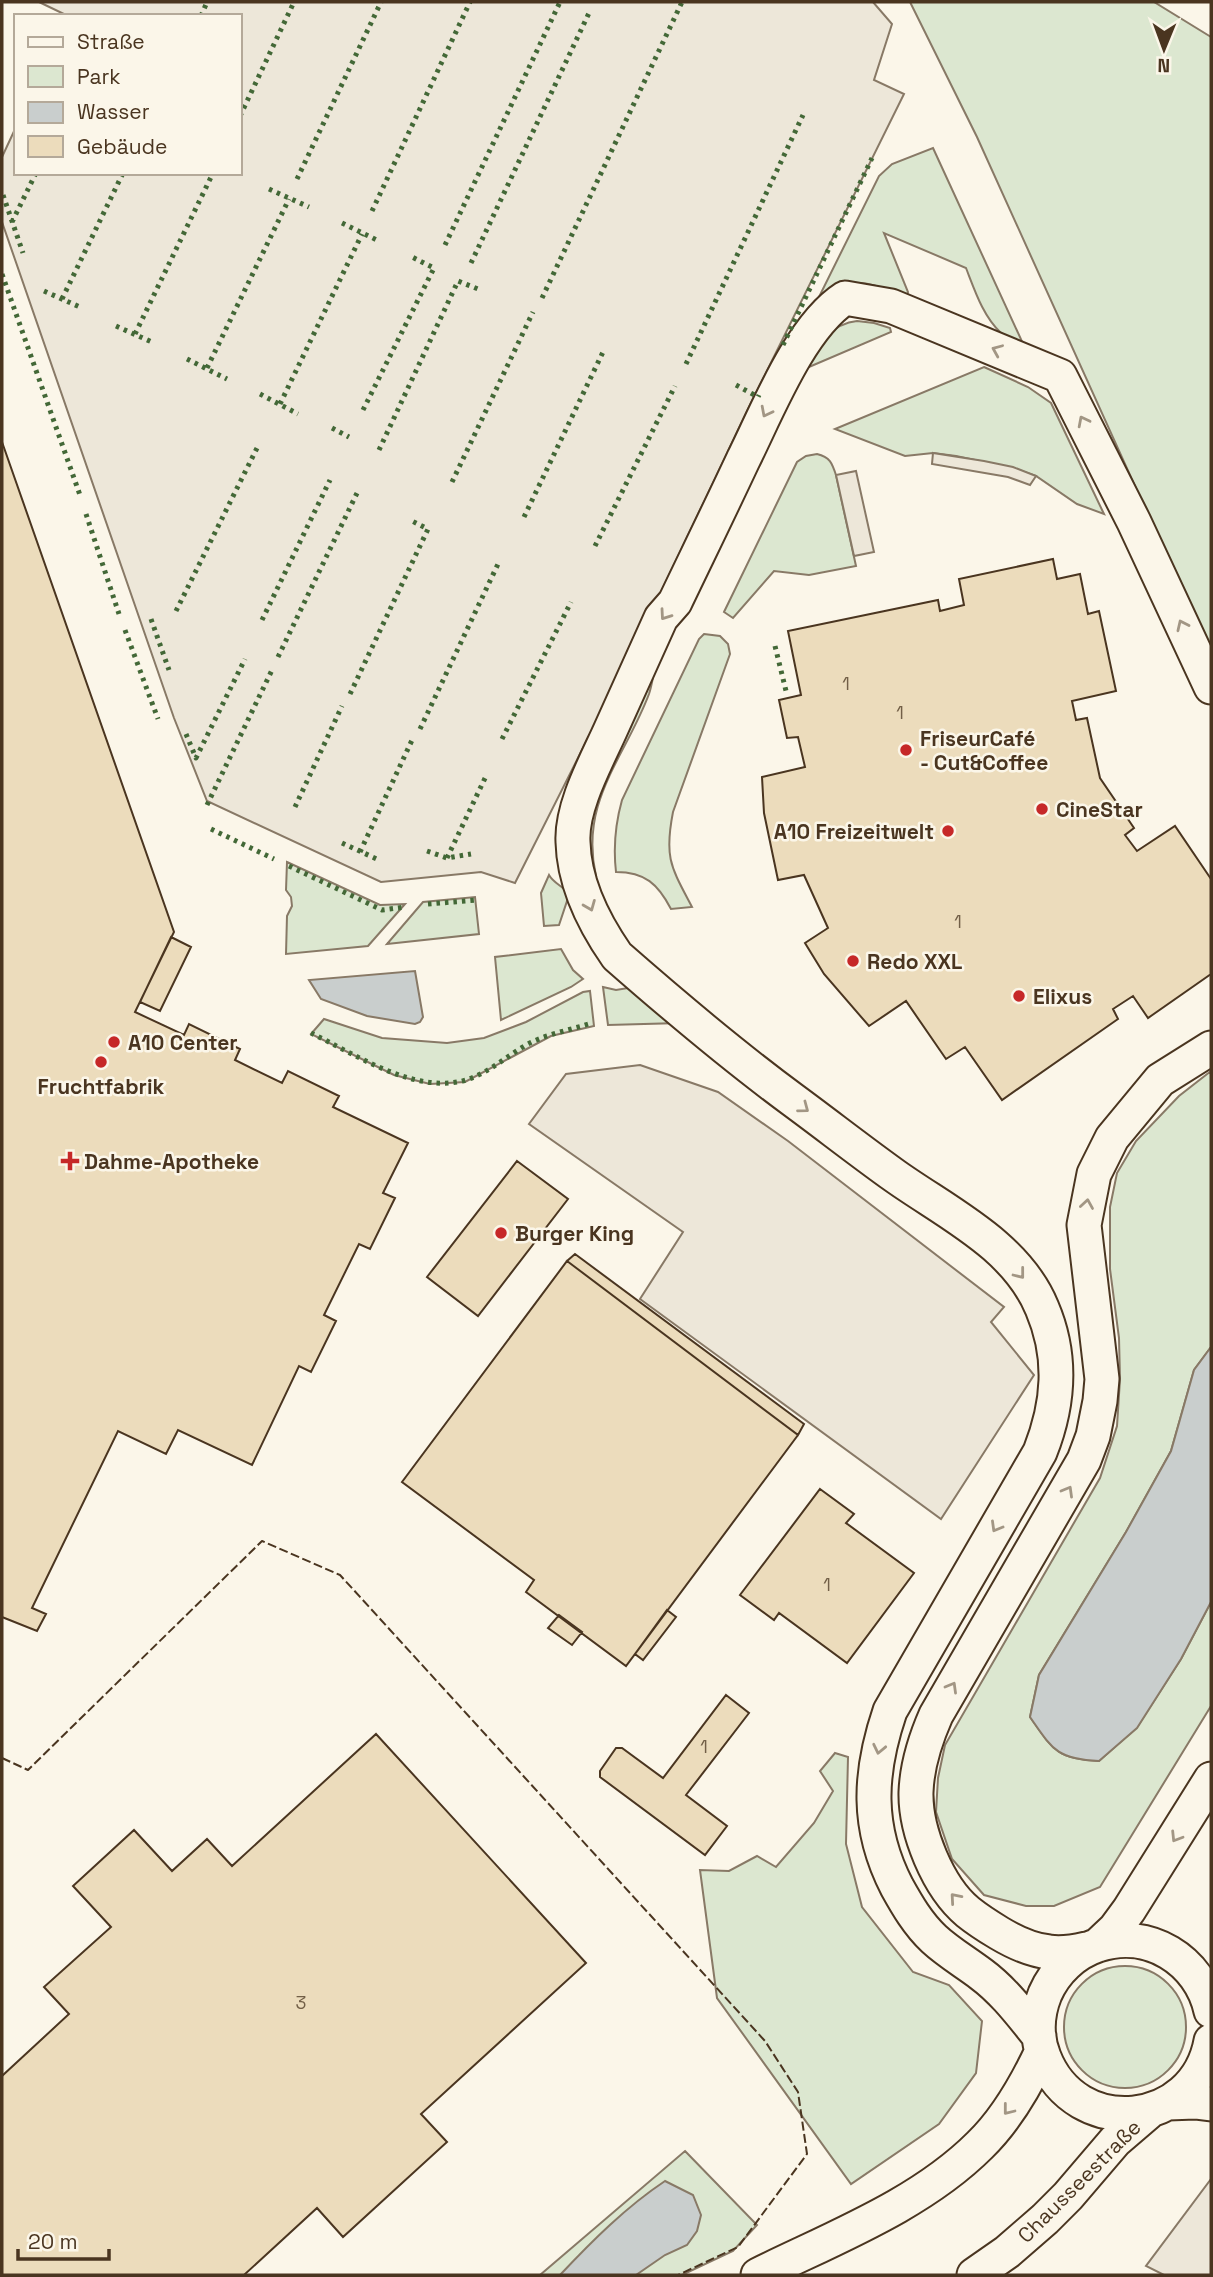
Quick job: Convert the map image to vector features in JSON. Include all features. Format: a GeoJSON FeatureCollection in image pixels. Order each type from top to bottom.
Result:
{"type":"FeatureCollection","features":[{"type":"Feature","properties":{"kind":"street"},"geometry":{"type":"LineString","coordinates":[[1040,2044],[1000,1990],[932,1938],[917,1920],[886,1865],[877,1831],[873,1800],[879,1743],[890,1711],[1040,1451],[1049,1429],[1056,1396],[1057,1371],[1055,1348],[1042,1307],[1007,1258],[971,1226],[897,1177],[749,1068],[617,956],[604,938],[579,880],[573,841],[577,814],[587,781],[661,618],[676,601],[765,414],[798,352],[831,307],[845,298],[891,306],[1060,376],[1211,687]]}},
{"type":"Feature","properties":{"kind":"street"},"geometry":{"type":"LineString","coordinates":[[1211,1048],[1160,1080],[1112,1138],[1094,1174],[1084,1226],[1101,1379],[1093,1436],[1072,1483],[936,1715],[925,1738],[916,1794],[919,1822],[927,1850],[947,1888],[966,1911],[986,1926],[1029,1948],[1063,1954],[1116,1940],[1152,1944],[1183,1962],[1205,1990],[1211,2007]]}},
{"type":"Feature","properties":{"kind":"street"},"geometry":{"type":"LineString","coordinates":[[1211,1779],[1115,1929],[1065,1965],[1049,1986],[1039,2019],[1040,2044],[1048,2067],[1057,2082],[1083,2104],[1116,2114],[1133,2114],[1195,2102],[1211,2104]]}},
{"type":"Feature","properties":{"kind":"street","name":"Chausseestraße"},"geometry":{"type":"LineString","coordinates":[[974,2275],[1045,2220],[1115,2141],[1182,2093],[1194,2081],[1203,2066],[1211,2041]]}},
{"type":"Feature","properties":{"kind":"street"},"geometry":{"type":"LineString","coordinates":[[758,2275],[923,2192],[954,2169],[982,2144],[1013,2104],[1040,2044]]}},
{"type":"Feature","properties":{"kind":"green space"},"geometry":{"type":"Polygon","coordinates":[[[910,2],[1154,2],[1211,37],[1211,654],[977,137],[910,2]]]}},
{"type":"Feature","properties":{"kind":"green space"},"geometry":{"type":"Polygon","coordinates":[[[933,148],[1025,348],[1001,333],[989,319],[966,268],[884,233],[908,292],[907,296],[858,283],[841,289],[815,305],[879,176],[892,164],[933,148]]]}},
{"type":"Feature","properties":{"kind":"green space"},"geometry":{"type":"Polygon","coordinates":[[[857,321],[890,328],[891,332],[809,367],[815,351],[826,336],[840,326],[857,321]]]}},
{"type":"Feature","properties":{"kind":"green space"},"geometry":{"type":"Polygon","coordinates":[[[984,367],[1028,387],[1051,403],[1104,514],[1077,504],[1036,476],[1013,468],[933,453],[905,456],[835,429],[984,367]]]}},
{"type":"Feature","properties":{"kind":"green space"},"geometry":{"type":"Polygon","coordinates":[[[817,454],[828,459],[835,471],[856,566],[809,575],[774,571],[733,618],[724,612],[797,462],[806,456],[817,454]]]}},
{"type":"Feature","properties":{"kind":"green space"},"geometry":{"type":"Polygon","coordinates":[[[704,634],[720,636],[728,644],[730,654],[673,812],[670,828],[671,862],[692,907],[671,909],[650,881],[635,874],[616,872],[616,827],[622,800],[699,639],[704,634]]]}},
{"type":"Feature","properties":{"kind":"green space"},"geometry":{"type":"Polygon","coordinates":[[[655,667],[649,694],[599,802],[592,849],[596,876],[591,877],[580,833],[655,667]]]}},
{"type":"Feature","properties":{"kind":"green space"},"geometry":{"type":"Polygon","coordinates":[[[287,862],[380,905],[405,904],[368,946],[286,954],[287,916],[292,906],[291,897],[286,890],[287,862]]]}},
{"type":"Feature","properties":{"kind":"green space"},"geometry":{"type":"Polygon","coordinates":[[[549,875],[569,895],[559,925],[544,926],[541,893],[549,875]]]}},
{"type":"Feature","properties":{"kind":"green space"},"geometry":{"type":"Polygon","coordinates":[[[475,897],[479,934],[387,944],[423,902],[475,897]]]}},
{"type":"Feature","properties":{"kind":"green space"},"geometry":{"type":"Polygon","coordinates":[[[561,949],[573,970],[583,979],[501,1020],[495,957],[561,949]]]}},
{"type":"Feature","properties":{"kind":"green space"},"geometry":{"type":"Polygon","coordinates":[[[603,987],[616,990],[634,987],[679,1023],[608,1025],[603,987]]]}},
{"type":"Feature","properties":{"kind":"green space"},"geometry":{"type":"Polygon","coordinates":[[[590,991],[594,1026],[551,1036],[465,1082],[430,1084],[394,1075],[311,1034],[324,1019],[382,1038],[447,1043],[484,1038],[526,1022],[583,992],[590,991]]]}},
{"type":"Feature","properties":{"kind":"green space"},"geometry":{"type":"Polygon","coordinates":[[[1211,1071],[1211,1347],[1194,1370],[1171,1451],[1126,1532],[1039,1675],[1030,1717],[1057,1751],[1074,1758],[1099,1761],[1137,1727],[1181,1659],[1211,1602],[1211,1706],[1100,1887],[1054,1906],[1026,1906],[984,1895],[952,1859],[936,1812],[938,1778],[945,1745],[1100,1478],[1117,1426],[1119,1338],[1110,1269],[1110,1207],[1117,1173],[1136,1141],[1179,1096],[1211,1071]]]}},
{"type":"Feature","properties":{"kind":"green space"},"geometry":{"type":"Polygon","coordinates":[[[835,1753],[848,1757],[846,1844],[862,1907],[913,1972],[949,1985],[982,2021],[976,2073],[939,2124],[851,2184],[717,1998],[700,1870],[729,1871],[757,1856],[776,1867],[814,1823],[833,1791],[820,1771],[835,1753]]]}},
{"type":"Feature","properties":{"kind":"green space"},"geometry":{"type":"Polygon","coordinates":[[[1125,1966],[1148,1970],[1168,1984],[1182,2004],[1186,2027],[1182,2050],[1168,2070],[1148,2084],[1125,2088],[1102,2084],[1082,2070],[1068,2050],[1064,2027],[1068,2004],[1082,1984],[1102,1970],[1125,1966]]]}},
{"type":"Feature","properties":{"kind":"green space"},"geometry":{"type":"Polygon","coordinates":[[[685,2151],[757,2225],[733,2251],[682,2275],[540,2275],[685,2151]]]}},
{"type":"Feature","properties":{"kind":"shaded area"},"geometry":{"type":"Polygon","coordinates":[[[39,2],[873,2],[892,24],[874,80],[904,94],[750,405],[651,613],[515,883],[481,872],[381,882],[207,801],[174,718],[2,222],[2,157],[14,131],[14,175],[242,175],[242,14],[64,14],[39,2]]]}},
{"type":"Feature","properties":{"kind":"shaded area"},"geometry":{"type":"Polygon","coordinates":[[[933,453],[1013,467],[1036,476],[1030,485],[1008,477],[932,464],[933,453]]]}},
{"type":"Feature","properties":{"kind":"shaded area"},"geometry":{"type":"Polygon","coordinates":[[[856,471],[874,552],[854,556],[836,475],[856,471]]]}},
{"type":"Feature","properties":{"kind":"shaded area"},"geometry":{"type":"Polygon","coordinates":[[[640,1065],[718,1092],[788,1141],[1004,1307],[991,1322],[1034,1375],[941,1519],[640,1299],[683,1232],[529,1124],[566,1074],[640,1065]]]}},
{"type":"Feature","properties":{"kind":"shaded area"},"geometry":{"type":"Polygon","coordinates":[[[1211,2179],[1211,2275],[1164,2275],[1146,2266],[1211,2179]]]}},
{"type":"Feature","properties":{"kind":"water"},"geometry":{"type":"Polygon","coordinates":[[[415,971],[423,1017],[415,1024],[367,1016],[321,999],[309,980],[415,971]]]}},
{"type":"Feature","properties":{"kind":"water"},"geometry":{"type":"Polygon","coordinates":[[[1211,1347],[1211,1602],[1181,1659],[1137,1728],[1099,1761],[1065,1755],[1051,1745],[1030,1717],[1039,1675],[1126,1532],[1171,1451],[1194,1370],[1211,1347]]]}},
{"type":"Feature","properties":{"kind":"water"},"geometry":{"type":"Polygon","coordinates":[[[665,2181],[693,2195],[701,2215],[697,2231],[687,2245],[665,2255],[636,2275],[560,2275],[610,2225],[665,2181]]]}},
{"type":"Feature","properties":{"kind":"building","name":"A10 Center"},"geometry":{"type":"Polygon","coordinates":[[[2,442],[174,932],[135,1012],[184,1035],[189,1024],[240,1049],[235,1060],[282,1083],[288,1071],[339,1096],[333,1107],[408,1143],[383,1193],[395,1198],[370,1249],[359,1244],[324,1315],[336,1321],[311,1372],[299,1366],[252,1465],[178,1430],[166,1454],[118,1431],[32,1608],[46,1614],[37,1631],[2,1617],[2,442]]]}},
{"type":"Feature","properties":{"kind":"building","name":"A10 Freizeitwelt"},"geometry":{"type":"Polygon","coordinates":[[[1053,559],[1057,579],[1080,574],[1088,614],[1099,611],[1116,691],[1072,701],[1076,720],[1087,718],[1100,778],[1134,828],[1125,835],[1137,851],[1175,826],[1211,879],[1211,974],[1148,1018],[1133,996],[1113,1009],[1118,1019],[1002,1100],[965,1047],[946,1059],[906,1001],[869,1026],[824,974],[805,943],[828,928],[804,875],[778,880],[764,813],[762,777],[805,767],[798,737],[787,738],[779,700],[801,695],[788,631],[938,600],[940,611],[964,605],[959,579],[1053,559]]]}},
{"type":"Feature","properties":{"kind":"building"},"geometry":{"type":"Polygon","coordinates":[[[171,937],[191,947],[160,1011],[140,1002],[171,937]]]}},
{"type":"Feature","properties":{"kind":"building"},"geometry":{"type":"Polygon","coordinates":[[[517,1161],[568,1199],[478,1316],[427,1277],[517,1161]]]}},
{"type":"Feature","properties":{"kind":"building"},"geometry":{"type":"Polygon","coordinates":[[[575,1254],[804,1424],[798,1435],[567,1261],[575,1254]]]}},
{"type":"Feature","properties":{"kind":"building"},"geometry":{"type":"Polygon","coordinates":[[[567,1261],[798,1435],[626,1666],[526,1592],[534,1580],[402,1482],[567,1261]]]}},
{"type":"Feature","properties":{"kind":"building"},"geometry":{"type":"Polygon","coordinates":[[[820,1489],[854,1514],[846,1523],[914,1573],[847,1663],[779,1613],[774,1620],[740,1595],[820,1489]]]}},
{"type":"Feature","properties":{"kind":"building"},"geometry":{"type":"Polygon","coordinates":[[[667,1610],[676,1617],[643,1660],[635,1654],[667,1610]]]}},
{"type":"Feature","properties":{"kind":"building"},"geometry":{"type":"Polygon","coordinates":[[[559,1615],[582,1632],[572,1645],[548,1628],[559,1615]]]}},
{"type":"Feature","properties":{"kind":"building"},"geometry":{"type":"Polygon","coordinates":[[[726,1695],[749,1713],[686,1795],[727,1826],[705,1855],[600,1777],[600,1771],[616,1748],[622,1748],[663,1778],[726,1695]]]}},
{"type":"Feature","properties":{"kind":"building"},"geometry":{"type":"Polygon","coordinates":[[[376,1734],[586,1963],[421,2114],[447,2142],[343,2237],[317,2208],[244,2275],[2,2275],[2,2076],[69,2014],[44,1987],[111,1927],[73,1886],[134,1830],[172,1871],[207,1839],[232,1866],[376,1734]]]}},
{"type":"Feature","properties":{"kind":"hedge"},"geometry":{"type":"LineString","coordinates":[[202,14],[207,2]]}},
{"type":"Feature","properties":{"kind":"hedge"},"geometry":{"type":"LineString","coordinates":[[242,112],[294,2]]}},
{"type":"Feature","properties":{"kind":"hedge"},"geometry":{"type":"LineString","coordinates":[[297,179],[381,2]]}},
{"type":"Feature","properties":{"kind":"hedge"},"geometry":{"type":"LineString","coordinates":[[372,211],[470,2]]}},
{"type":"Feature","properties":{"kind":"hedge"},"geometry":{"type":"LineString","coordinates":[[445,245],[560,2]]}},
{"type":"Feature","properties":{"kind":"hedge"},"geometry":{"type":"LineString","coordinates":[[542,298],[682,2]]}},
{"type":"Feature","properties":{"kind":"hedge"},"geometry":{"type":"LineString","coordinates":[[471,263],[589,13]]}},
{"type":"Feature","properties":{"kind":"hedge"},"geometry":{"type":"LineString","coordinates":[[686,364],[803,115]]}},
{"type":"Feature","properties":{"kind":"hedge"},"geometry":{"type":"LineString","coordinates":[[783,345],[872,158]]}},
{"type":"Feature","properties":{"kind":"hedge"},"geometry":{"type":"LineString","coordinates":[[12,222],[35,175]]}},
{"type":"Feature","properties":{"kind":"hedge"},"geometry":{"type":"LineString","coordinates":[[62,299],[122,175]]}},
{"type":"Feature","properties":{"kind":"hedge"},"geometry":{"type":"LineString","coordinates":[[135,334],[212,175]]}},
{"type":"Feature","properties":{"kind":"hedge"},"geometry":{"type":"LineString","coordinates":[[269,189],[309,207]]}},
{"type":"Feature","properties":{"kind":"hedge"},"geometry":{"type":"LineString","coordinates":[[3,195],[23,253]]}},
{"type":"Feature","properties":{"kind":"hedge"},"geometry":{"type":"LineString","coordinates":[[207,368],[289,199]]}},
{"type":"Feature","properties":{"kind":"hedge"},"geometry":{"type":"LineString","coordinates":[[342,223],[379,241]]}},
{"type":"Feature","properties":{"kind":"hedge"},"geometry":{"type":"LineString","coordinates":[[280,404],[362,234]]}},
{"type":"Feature","properties":{"kind":"hedge"},"geometry":{"type":"LineString","coordinates":[[363,410],[434,268],[412,257]]}},
{"type":"Feature","properties":{"kind":"hedge"},"geometry":{"type":"LineString","coordinates":[[2,274],[81,498]]}},
{"type":"Feature","properties":{"kind":"hedge"},"geometry":{"type":"LineString","coordinates":[[379,450],[458,281],[478,289]]}},
{"type":"Feature","properties":{"kind":"hedge"},"geometry":{"type":"LineString","coordinates":[[44,291],[82,308]]}},
{"type":"Feature","properties":{"kind":"hedge"},"geometry":{"type":"LineString","coordinates":[[452,482],[533,312]]}},
{"type":"Feature","properties":{"kind":"hedge"},"geometry":{"type":"LineString","coordinates":[[116,326],[154,343]]}},
{"type":"Feature","properties":{"kind":"hedge"},"geometry":{"type":"LineString","coordinates":[[524,517],[603,352]]}},
{"type":"Feature","properties":{"kind":"hedge"},"geometry":{"type":"LineString","coordinates":[[187,359],[227,379]]}},
{"type":"Feature","properties":{"kind":"hedge"},"geometry":{"type":"LineString","coordinates":[[736,385],[758,397],[759,395]]}},
{"type":"Feature","properties":{"kind":"hedge"},"geometry":{"type":"LineString","coordinates":[[595,546],[675,386]]}},
{"type":"Feature","properties":{"kind":"hedge"},"geometry":{"type":"LineString","coordinates":[[260,394],[298,414]]}},
{"type":"Feature","properties":{"kind":"hedge"},"geometry":{"type":"LineString","coordinates":[[332,428],[349,437]]}},
{"type":"Feature","properties":{"kind":"hedge"},"geometry":{"type":"LineString","coordinates":[[176,611],[258,446]]}},
{"type":"Feature","properties":{"kind":"hedge"},"geometry":{"type":"LineString","coordinates":[[262,620],[330,480]]}},
{"type":"Feature","properties":{"kind":"hedge"},"geometry":{"type":"LineString","coordinates":[[278,657],[358,491]]}},
{"type":"Feature","properties":{"kind":"hedge"},"geometry":{"type":"LineString","coordinates":[[86,514],[119,614]]}},
{"type":"Feature","properties":{"kind":"hedge"},"geometry":{"type":"LineString","coordinates":[[350,694],[428,529],[410,520]]}},
{"type":"Feature","properties":{"kind":"hedge"},"geometry":{"type":"LineString","coordinates":[[420,729],[498,564]]}},
{"type":"Feature","properties":{"kind":"hedge"},"geometry":{"type":"LineString","coordinates":[[502,739],[571,602]]}},
{"type":"Feature","properties":{"kind":"hedge"},"geometry":{"type":"LineString","coordinates":[[151,619],[169,670]]}},
{"type":"Feature","properties":{"kind":"hedge"},"geometry":{"type":"LineString","coordinates":[[125,630],[158,719]]}},
{"type":"Feature","properties":{"kind":"hedge"},"geometry":{"type":"LineString","coordinates":[[775,646],[787,695]]}},
{"type":"Feature","properties":{"kind":"hedge"},"geometry":{"type":"LineString","coordinates":[[186,734],[196,758],[245,659]]}},
{"type":"Feature","properties":{"kind":"hedge"},"geometry":{"type":"LineString","coordinates":[[207,805],[272,670]]}},
{"type":"Feature","properties":{"kind":"hedge"},"geometry":{"type":"LineString","coordinates":[[295,807],[342,706]]}},
{"type":"Feature","properties":{"kind":"hedge"},"geometry":{"type":"LineString","coordinates":[[360,852],[413,738]]}},
{"type":"Feature","properties":{"kind":"hedge"},"geometry":{"type":"LineString","coordinates":[[447,858],[487,774]]}},
{"type":"Feature","properties":{"kind":"hedge"},"geometry":{"type":"LineString","coordinates":[[211,829],[274,859]]}},
{"type":"Feature","properties":{"kind":"hedge"},"geometry":{"type":"LineString","coordinates":[[342,843],[379,860]]}},
{"type":"Feature","properties":{"kind":"hedge"},"geometry":{"type":"LineString","coordinates":[[427,851],[447,858],[471,854]]}},
{"type":"Feature","properties":{"kind":"hedge"},"geometry":{"type":"LineString","coordinates":[[289,866],[382,910],[405,907]]}},
{"type":"Feature","properties":{"kind":"hedge"},"geometry":{"type":"LineString","coordinates":[[428,904],[478,900]]}},
{"type":"Feature","properties":{"kind":"hedge"},"geometry":{"type":"LineString","coordinates":[[311,1033],[386,1070],[426,1082],[447,1083],[466,1080],[482,1073],[534,1041],[592,1023]]}},
{"type":"Feature","properties":{"kind":"fence"},"geometry":{"type":"LineString","coordinates":[[2,1758],[28,1770],[262,1541],[340,1575],[765,2041],[798,2092],[807,2154],[738,2247],[678,2275]]}},
{"type":"Feature","properties":{"kind":"place","name":"FriseurCafé - Cut&Coffee"},"geometry":{"type":"Point","coordinates":[906,750]}},
{"type":"Feature","properties":{"kind":"place","name":"CineStar"},"geometry":{"type":"Point","coordinates":[1042,809]}},
{"type":"Feature","properties":{"kind":"place","name":"A10 Freizeitwelt"},"geometry":{"type":"Point","coordinates":[948,831]}},
{"type":"Feature","properties":{"kind":"place","name":"Redo XXL"},"geometry":{"type":"Point","coordinates":[853,961]}},
{"type":"Feature","properties":{"kind":"place","name":"Elixus"},"geometry":{"type":"Point","coordinates":[1019,996]}},
{"type":"Feature","properties":{"kind":"place","name":"A10 Center"},"geometry":{"type":"Point","coordinates":[114,1042]}},
{"type":"Feature","properties":{"kind":"place","name":"Fruchtfabrik"},"geometry":{"type":"Point","coordinates":[101,1062]}},
{"type":"Feature","properties":{"kind":"place","name":"Dahme-Apotheke"},"geometry":{"type":"Point","coordinates":[70,1161]}},
{"type":"Feature","properties":{"kind":"place","name":"Burger King"},"geometry":{"type":"Point","coordinates":[501,1233]}}]}
